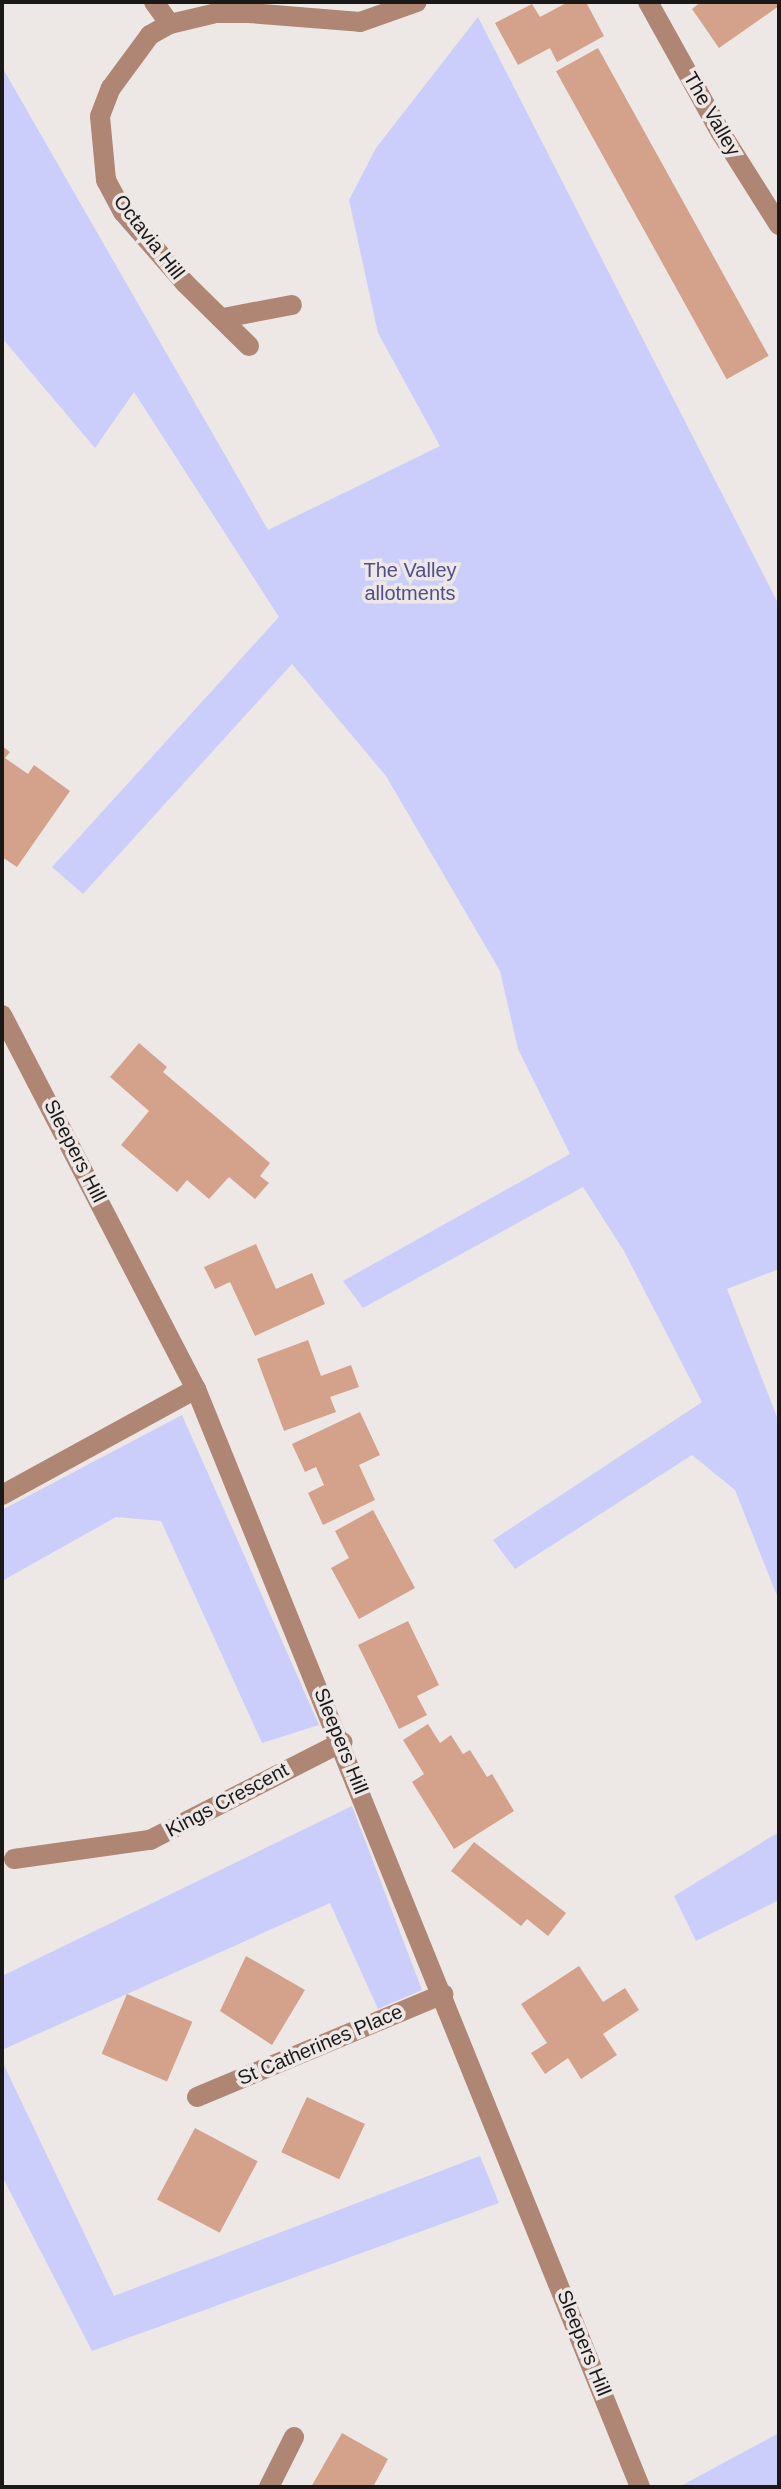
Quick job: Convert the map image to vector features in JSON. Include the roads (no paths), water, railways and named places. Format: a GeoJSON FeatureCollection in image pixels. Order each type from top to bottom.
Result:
{"type":"FeatureCollection","features":[{"type":"Feature","properties":{"kind":"street"},"geometry":{"type":"LineString","coordinates":[[154,2],[170,24]]}},
{"type":"Feature","properties":{"kind":"street","name":"Octavia Hill"},"geometry":{"type":"LineString","coordinates":[[249,346],[185,283],[123,212],[106,180],[100,116],[111,88],[150,35],[170,24],[216,13],[360,22],[417,2]]}},
{"type":"Feature","properties":{"kind":"street","name":"The Valley"},"geometry":{"type":"LineString","coordinates":[[648,2],[721,133],[779,225]]}},
{"type":"Feature","properties":{"kind":"street"},"geometry":{"type":"LineString","coordinates":[[223,318],[292,305]]}},
{"type":"Feature","properties":{"kind":"street","name":"Sleepers Hill"},"geometry":{"type":"LineString","coordinates":[[2,1015],[196,1389],[342,1742],[640,2487]]}},
{"type":"Feature","properties":{"kind":"street"},"geometry":{"type":"LineString","coordinates":[[2,1495],[196,1389]]}},
{"type":"Feature","properties":{"kind":"street","name":"Kings Crescent"},"geometry":{"type":"LineString","coordinates":[[14,1859],[150,1840],[342,1742]]}},
{"type":"Feature","properties":{"kind":"street","name":"St Catherines Place"},"geometry":{"type":"LineString","coordinates":[[197,2097],[443,1994]]}},
{"type":"Feature","properties":{"kind":"street"},"geometry":{"type":"LineString","coordinates":[[269,2487],[294,2437]]}},
{"type":"Feature","properties":{"kind":"park label","name":"The Valley allotments"},"geometry":{"type":"Point","coordinates":[410,582]}}]}
